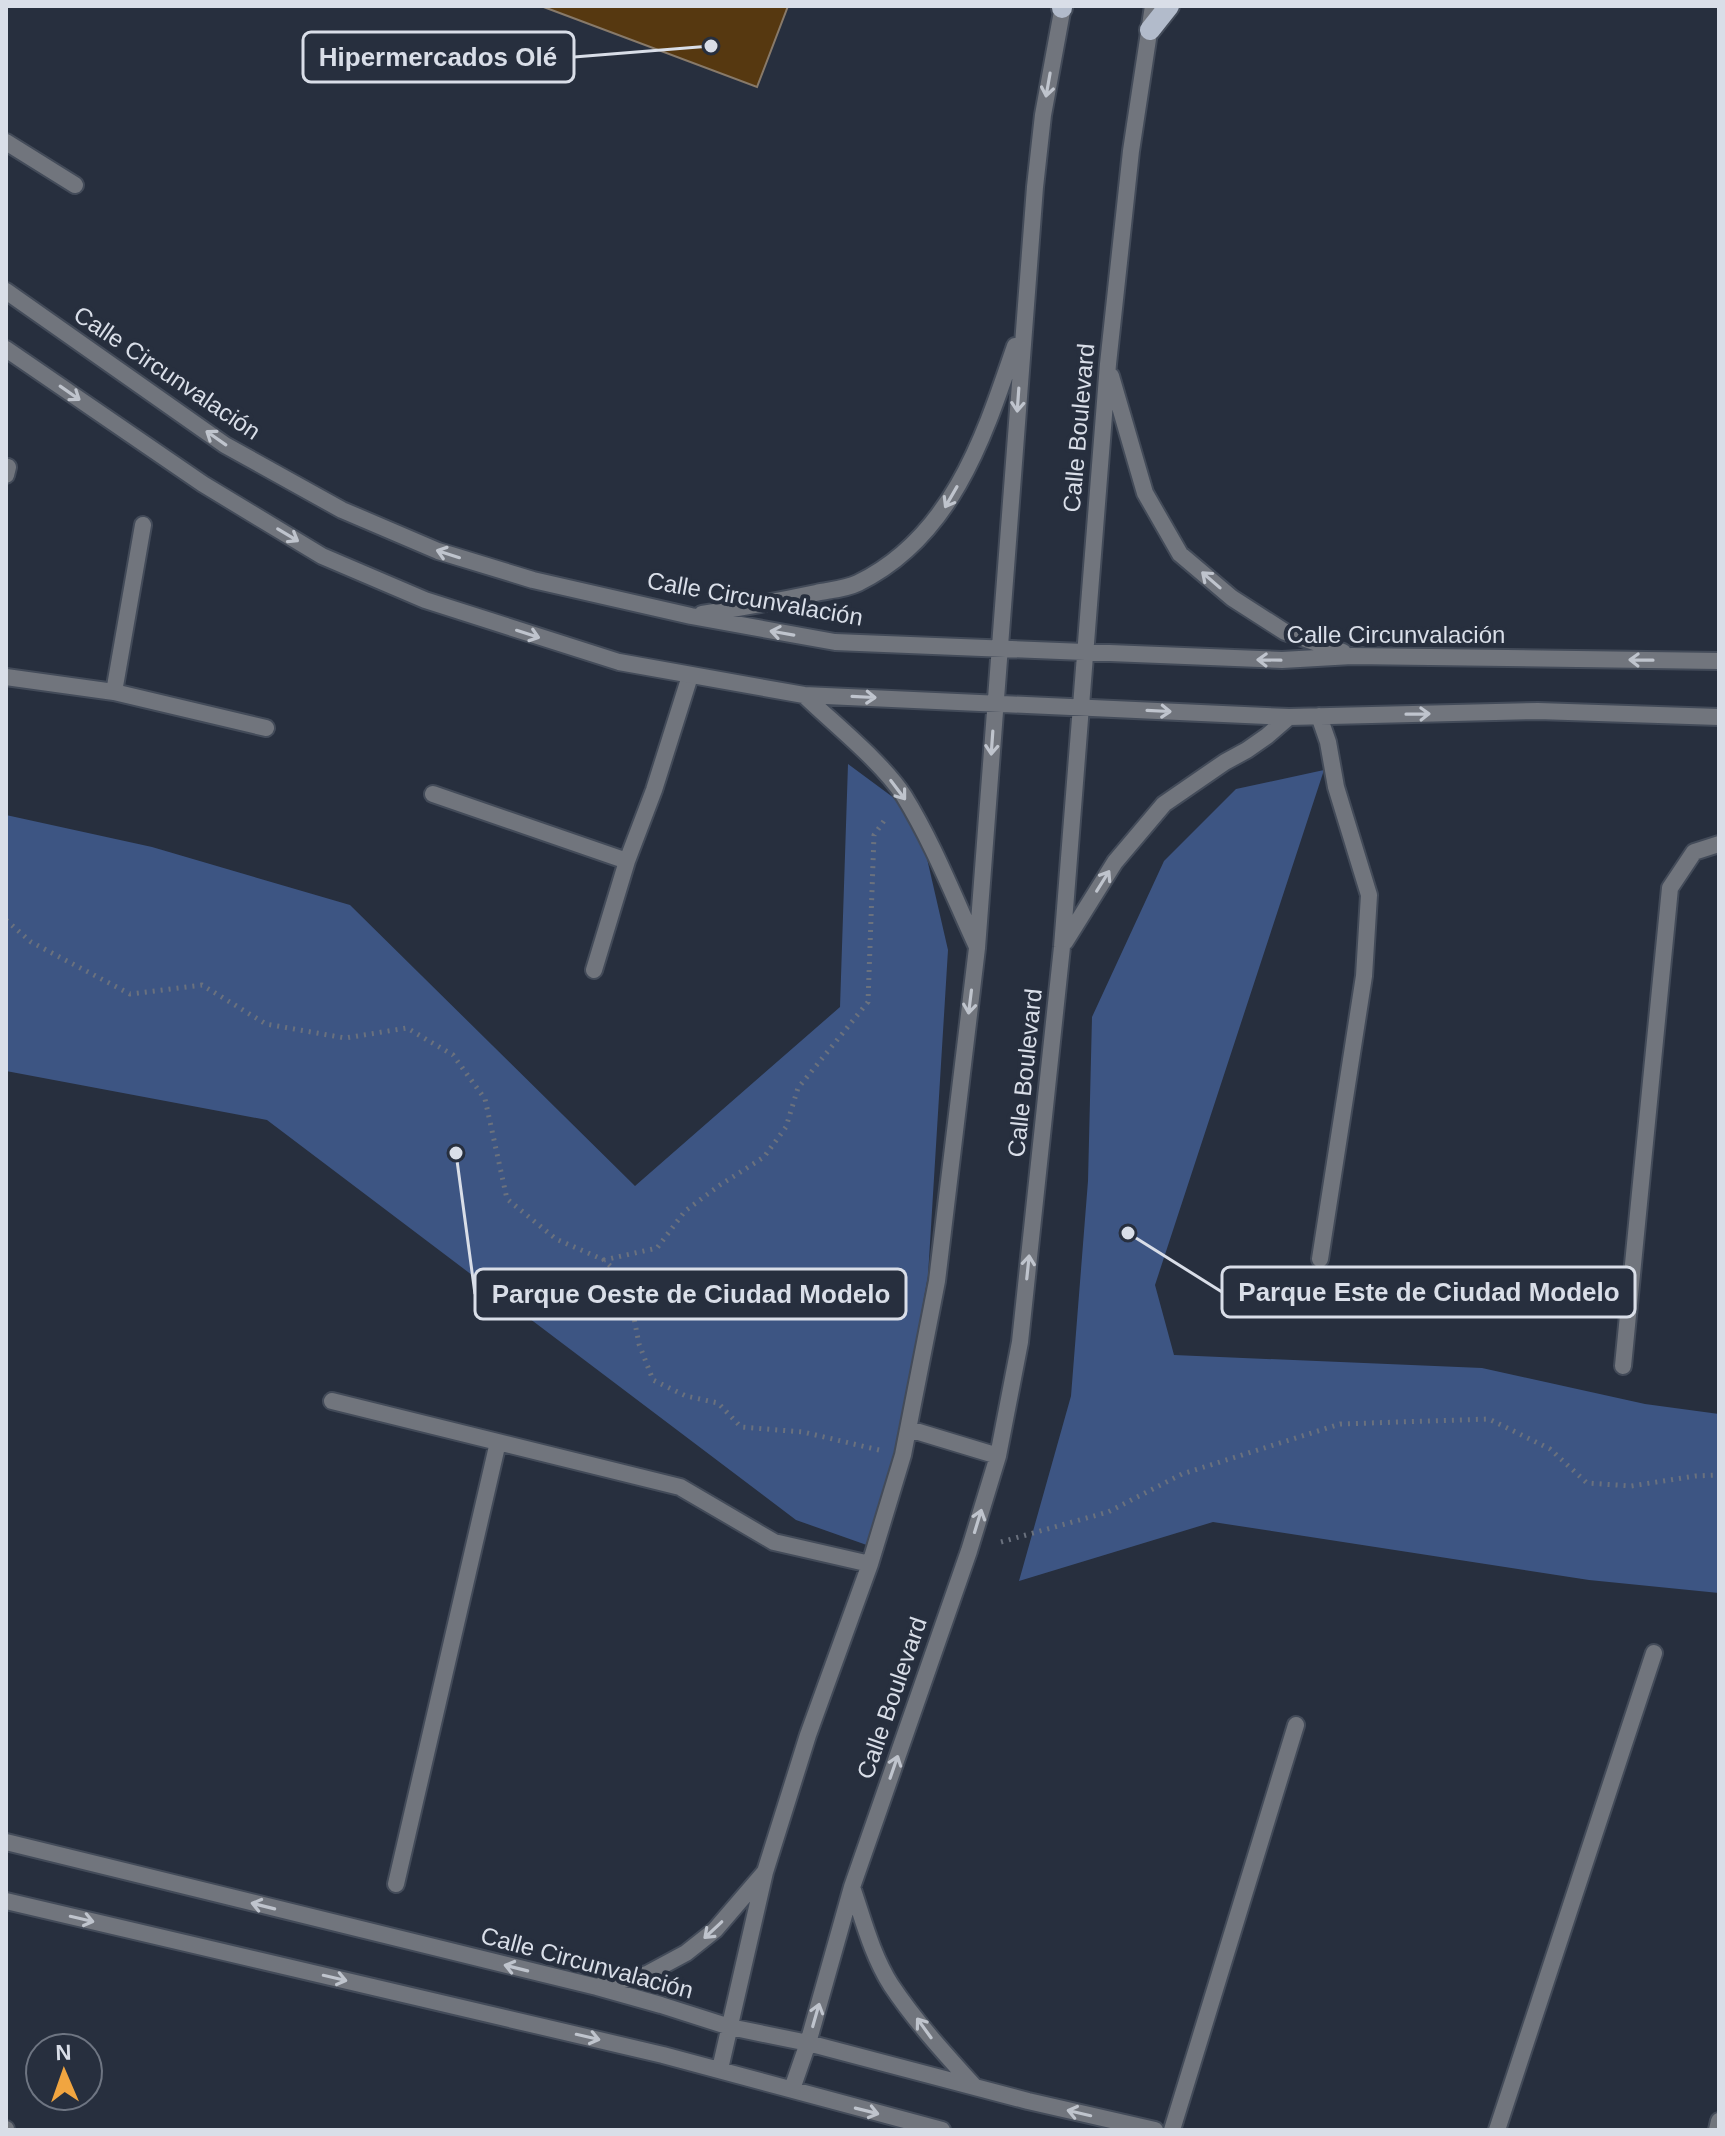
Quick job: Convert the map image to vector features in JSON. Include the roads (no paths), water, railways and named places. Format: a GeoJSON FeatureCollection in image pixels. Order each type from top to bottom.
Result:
{"type":"FeatureCollection","features":[{"type":"Feature","properties":{"kind":"main road"},"geometry":{"type":"LineString","coordinates":[[1150,30],[1169,6]]}},
{"type":"Feature","properties":{"kind":"street","name":"Calle Boulevard"},"geometry":{"type":"LineString","coordinates":[[792,2089],[852,1887],[969,1551],[998,1456],[1020,1342],[1062,947],[1108,364],[1131,151],[1153,6]]}},
{"type":"Feature","properties":{"kind":"street"},"geometry":{"type":"LineString","coordinates":[[720,2069],[765,1872],[808,1735],[870,1564],[903,1455],[937,1281],[977,948],[1024,321],[1043,115],[1062,7]]}},
{"type":"Feature","properties":{"kind":"street"},"geometry":{"type":"LineString","coordinates":[[6,142],[75,185]]}},
{"type":"Feature","properties":{"kind":"street","name":"Calle Circunvalación"},"geometry":{"type":"LineString","coordinates":[[6,291],[225,445],[342,510],[452,555],[533,580],[691,616],[835,642],[1085,653],[1282,660],[1352,656],[1719,661]]}},
{"type":"Feature","properties":{"kind":"street"},"geometry":{"type":"LineString","coordinates":[[691,616],[856,585],[900,557],[940,516],[966,472],[991,417],[1024,321]]}},
{"type":"Feature","properties":{"kind":"street"},"geometry":{"type":"LineString","coordinates":[[6,349],[203,484],[322,556],[425,600],[619,662],[804,695],[1289,717],[1538,711],[1719,717]]}},
{"type":"Feature","properties":{"kind":"street"},"geometry":{"type":"LineString","coordinates":[[1108,364],[1145,493],[1180,554],[1232,598],[1285,632],[1352,656]]}},
{"type":"Feature","properties":{"kind":"street"},"geometry":{"type":"LineString","coordinates":[[114,692],[143,525]]}},
{"type":"Feature","properties":{"kind":"street"},"geometry":{"type":"LineString","coordinates":[[594,970],[627,861],[654,790],[690,676]]}},
{"type":"Feature","properties":{"kind":"street"},"geometry":{"type":"LineString","coordinates":[[6,677],[114,692],[266,728]]}},
{"type":"Feature","properties":{"kind":"street"},"geometry":{"type":"LineString","coordinates":[[804,695],[874,761],[903,795],[977,948]]}},
{"type":"Feature","properties":{"kind":"street"},"geometry":{"type":"LineString","coordinates":[[1319,716],[1328,742],[1336,787],[1369,895],[1364,976],[1320,1259]]}},
{"type":"Feature","properties":{"kind":"street"},"geometry":{"type":"LineString","coordinates":[[1062,947],[1115,862],[1164,804],[1247,750],[1289,717]]}},
{"type":"Feature","properties":{"kind":"street"},"geometry":{"type":"LineString","coordinates":[[433,794],[627,861]]}},
{"type":"Feature","properties":{"kind":"street"},"geometry":{"type":"LineString","coordinates":[[1623,1366],[1670,888],[1694,852],[1719,844]]}},
{"type":"Feature","properties":{"kind":"street"},"geometry":{"type":"LineString","coordinates":[[332,1401],[680,1487],[774,1542],[870,1564]]}},
{"type":"Feature","properties":{"kind":"street"},"geometry":{"type":"LineString","coordinates":[[909,1429],[998,1456]]}},
{"type":"Feature","properties":{"kind":"street"},"geometry":{"type":"LineString","coordinates":[[396,1884],[498,1442]]}},
{"type":"Feature","properties":{"kind":"street"},"geometry":{"type":"LineString","coordinates":[[1497,2130],[1654,1653]]}},
{"type":"Feature","properties":{"kind":"street"},"geometry":{"type":"LineString","coordinates":[[1172,2130],[1296,1725]]}},
{"type":"Feature","properties":{"kind":"street","name":"Calle Circunvalación"},"geometry":{"type":"LineString","coordinates":[[6,1842],[597,1987],[730,2027],[808,2043],[1155,2130]]}},
{"type":"Feature","properties":{"kind":"street"},"geometry":{"type":"LineString","coordinates":[[597,1987],[647,1974],[686,1953],[715,1930],[765,1872]]}},
{"type":"Feature","properties":{"kind":"street"},"geometry":{"type":"LineString","coordinates":[[852,1887],[875,1952],[891,1984],[932,2040],[975,2087]]}},
{"type":"Feature","properties":{"kind":"street"},"geometry":{"type":"LineString","coordinates":[[7,1904],[720,2069],[942,2130]]}},
{"type":"Feature","properties":{"kind":"street"},"geometry":{"type":"LineString","coordinates":[[1717,2130],[1719,2121]]}},
{"type":"Feature","properties":{"kind":"place","name":"Hipermercados Olé"},"geometry":{"type":"Point","coordinates":[711,46]}},
{"type":"Feature","properties":{"kind":"place","name":"Parque Oeste de Ciudad Modelo"},"geometry":{"type":"Point","coordinates":[456,1153]}},
{"type":"Feature","properties":{"kind":"place","name":"Parque Este de Ciudad Modelo"},"geometry":{"type":"Point","coordinates":[1128,1233]}}]}
